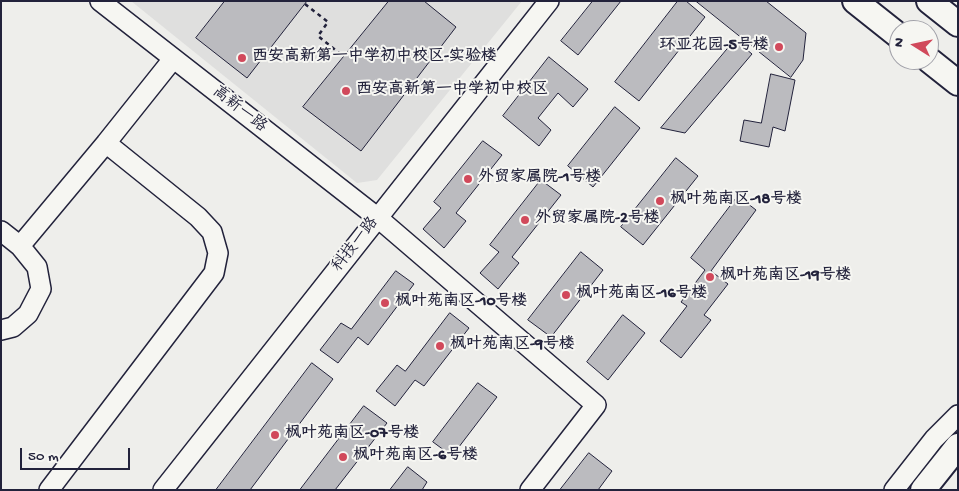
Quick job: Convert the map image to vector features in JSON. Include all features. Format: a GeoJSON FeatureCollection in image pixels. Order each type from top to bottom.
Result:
{"type":"FeatureCollection","features":[{"type":"Feature","properties":{"kind":"main road"},"geometry":{"type":"LineString","coordinates":[[855,1],[889,28]]}},
{"type":"Feature","properties":{"kind":"main road"},"geometry":{"type":"LineString","coordinates":[[929,1],[958,24]]}},
{"type":"Feature","properties":{"kind":"main road"},"geometry":{"type":"LineString","coordinates":[[939,68],[958,83]]}},
{"type":"Feature","properties":{"kind":"main road"},"geometry":{"type":"LineString","coordinates":[[923,490],[958,446]]}},
{"type":"Feature","properties":{"kind":"main road"},"geometry":{"type":"LineString","coordinates":[[943,490],[958,472]]}},
{"type":"Feature","properties":{"kind":"street","name":"高新一路"},"geometry":{"type":"LineString","coordinates":[[100,1],[378,218],[596,405],[530,490]]}},
{"type":"Feature","properties":{"kind":"street","name":"科技一路"},"geometry":{"type":"LineString","coordinates":[[164,490],[549,1]]}},
{"type":"Feature","properties":{"kind":"street"},"geometry":{"type":"LineString","coordinates":[[20,246],[174,59]]}},
{"type":"Feature","properties":{"kind":"street"},"geometry":{"type":"LineString","coordinates":[[49,490],[214,272],[218,253],[212,232],[198,217],[106,143]]}},
{"type":"Feature","properties":{"kind":"street"},"geometry":{"type":"LineString","coordinates":[[1,231],[20,246],[37,267],[40,289],[28,314],[13,327],[1,330]]}},
{"type":"Feature","properties":{"kind":"street"},"geometry":{"type":"LineString","coordinates":[[894,490],[934,439],[958,415]]}},
{"type":"Feature","properties":{"kind":"path"},"geometry":{"type":"LineString","coordinates":[[305,4],[328,22],[318,36],[344,57]]}},
{"type":"Feature","properties":{"kind":"shaded area","name":"西安高新第一中学初中校区"},"geometry":{"type":"Polygon","coordinates":[[[131,1],[522,1],[377,180],[357,183],[131,1]]]}},
{"type":"Feature","properties":{"kind":"building","name":"西安高新第一中学初中校区-实验楼"},"geometry":{"type":"Polygon","coordinates":[[[225,1],[307,1],[247,78],[196,38],[225,1]]]}},
{"type":"Feature","properties":{"kind":"building"},"geometry":{"type":"Polygon","coordinates":[[[389,1],[424,1],[456,27],[361,151],[303,107],[389,1]]]}},
{"type":"Feature","properties":{"kind":"building"},"geometry":{"type":"Polygon","coordinates":[[[593,1],[621,1],[578,55],[561,41],[593,1]]]}},
{"type":"Feature","properties":{"kind":"building"},"geometry":{"type":"Polygon","coordinates":[[[678,1],[686,1],[705,17],[639,101],[615,82],[678,1]]]}},
{"type":"Feature","properties":{"kind":"building","name":"环亚花园-5号楼"},"geometry":{"type":"Polygon","coordinates":[[[696,1],[766,1],[806,33],[803,60],[791,77],[696,1]]]}},
{"type":"Feature","properties":{"kind":"building"},"geometry":{"type":"Polygon","coordinates":[[[735,40],[752,54],[685,133],[661,128],[735,40]]]}},
{"type":"Feature","properties":{"kind":"building"},"geometry":{"type":"Polygon","coordinates":[[[549,57],[588,89],[573,107],[558,93],[538,118],[551,130],[539,146],[503,116],[549,57]]]}},
{"type":"Feature","properties":{"kind":"building"},"geometry":{"type":"Polygon","coordinates":[[[771,74],[795,80],[785,131],[773,127],[769,147],[740,141],[744,120],[761,123],[771,74]]]}},
{"type":"Feature","properties":{"kind":"building"},"geometry":{"type":"Polygon","coordinates":[[[615,107],[640,128],[593,187],[568,166],[615,107]]]}},
{"type":"Feature","properties":{"kind":"building","name":"外贸家属院-1号楼"},"geometry":{"type":"Polygon","coordinates":[[[483,141],[502,155],[456,213],[466,221],[444,248],[423,229],[441,208],[434,202],[483,141]]]}},
{"type":"Feature","properties":{"kind":"building","name":"枫叶苑南区-18号楼"},"geometry":{"type":"Polygon","coordinates":[[[676,158],[698,176],[643,245],[621,227],[676,158]]]}},
{"type":"Feature","properties":{"kind":"building","name":"外贸家属院-2号楼"},"geometry":{"type":"Polygon","coordinates":[[[541,180],[561,195],[512,257],[519,263],[498,289],[480,273],[499,252],[490,245],[541,180]]]}},
{"type":"Feature","properties":{"kind":"building","name":"枫叶苑南区-19号楼"},"geometry":{"type":"Polygon","coordinates":[[[738,196],[756,210],[711,271],[728,284],[704,315],[711,320],[681,358],[660,341],[687,306],[681,302],[705,270],[691,258],[738,196]]]}},
{"type":"Feature","properties":{"kind":"building","name":"枫叶苑南区-16号楼"},"geometry":{"type":"Polygon","coordinates":[[[581,252],[603,270],[551,337],[528,320],[581,252]]]}},
{"type":"Feature","properties":{"kind":"building","name":"枫叶苑南区-10号楼"},"geometry":{"type":"Polygon","coordinates":[[[396,271],[414,284],[368,345],[358,337],[338,363],[320,350],[341,323],[351,329],[396,271]]]}},
{"type":"Feature","properties":{"kind":"building","name":"枫叶苑南区-9号楼"},"geometry":{"type":"Polygon","coordinates":[[[450,313],[469,328],[424,386],[415,380],[395,406],[376,391],[397,365],[405,371],[450,313]]]}},
{"type":"Feature","properties":{"kind":"building"},"geometry":{"type":"Polygon","coordinates":[[[623,315],[645,333],[608,380],[587,362],[623,315]]]}},
{"type":"Feature","properties":{"kind":"building","name":"枫叶苑南区-07号楼"},"geometry":{"type":"Polygon","coordinates":[[[312,363],[333,379],[250,490],[216,490],[312,363]]]}},
{"type":"Feature","properties":{"kind":"building"},"geometry":{"type":"Polygon","coordinates":[[[478,383],[497,397],[452,456],[433,442],[478,383]]]}},
{"type":"Feature","properties":{"kind":"building","name":"枫叶苑南区-6号楼"},"geometry":{"type":"Polygon","coordinates":[[[364,406],[387,423],[335,490],[300,490],[364,406]]]}},
{"type":"Feature","properties":{"kind":"building"},"geometry":{"type":"Polygon","coordinates":[[[589,453],[612,471],[598,490],[560,490],[589,453]]]}},
{"type":"Feature","properties":{"kind":"building"},"geometry":{"type":"Polygon","coordinates":[[[408,467],[427,482],[422,490],[390,490],[408,467]]]}},
{"type":"Feature","properties":{"kind":"place","name":"环亚花园-5号楼"},"geometry":{"type":"Point","coordinates":[779,47]}},
{"type":"Feature","properties":{"kind":"place","name":"西安高新第一中学初中校区-实验楼"},"geometry":{"type":"Point","coordinates":[242,58]}},
{"type":"Feature","properties":{"kind":"place","name":"西安高新第一中学初中校区"},"geometry":{"type":"Point","coordinates":[346,91]}},
{"type":"Feature","properties":{"kind":"place","name":"外贸家属院-1号楼"},"geometry":{"type":"Point","coordinates":[468,179]}},
{"type":"Feature","properties":{"kind":"place","name":"枫叶苑南区-18号楼"},"geometry":{"type":"Point","coordinates":[660,201]}},
{"type":"Feature","properties":{"kind":"place","name":"外贸家属院-2号楼"},"geometry":{"type":"Point","coordinates":[525,220]}},
{"type":"Feature","properties":{"kind":"place","name":"枫叶苑南区-19号楼"},"geometry":{"type":"Point","coordinates":[710,277]}},
{"type":"Feature","properties":{"kind":"place","name":"枫叶苑南区-16号楼"},"geometry":{"type":"Point","coordinates":[566,295]}},
{"type":"Feature","properties":{"kind":"place","name":"枫叶苑南区-10号楼"},"geometry":{"type":"Point","coordinates":[385,303]}},
{"type":"Feature","properties":{"kind":"place","name":"枫叶苑南区-9号楼"},"geometry":{"type":"Point","coordinates":[440,346]}},
{"type":"Feature","properties":{"kind":"place","name":"枫叶苑南区-07号楼"},"geometry":{"type":"Point","coordinates":[275,435]}},
{"type":"Feature","properties":{"kind":"place","name":"枫叶苑南区-6号楼"},"geometry":{"type":"Point","coordinates":[343,457]}}]}
